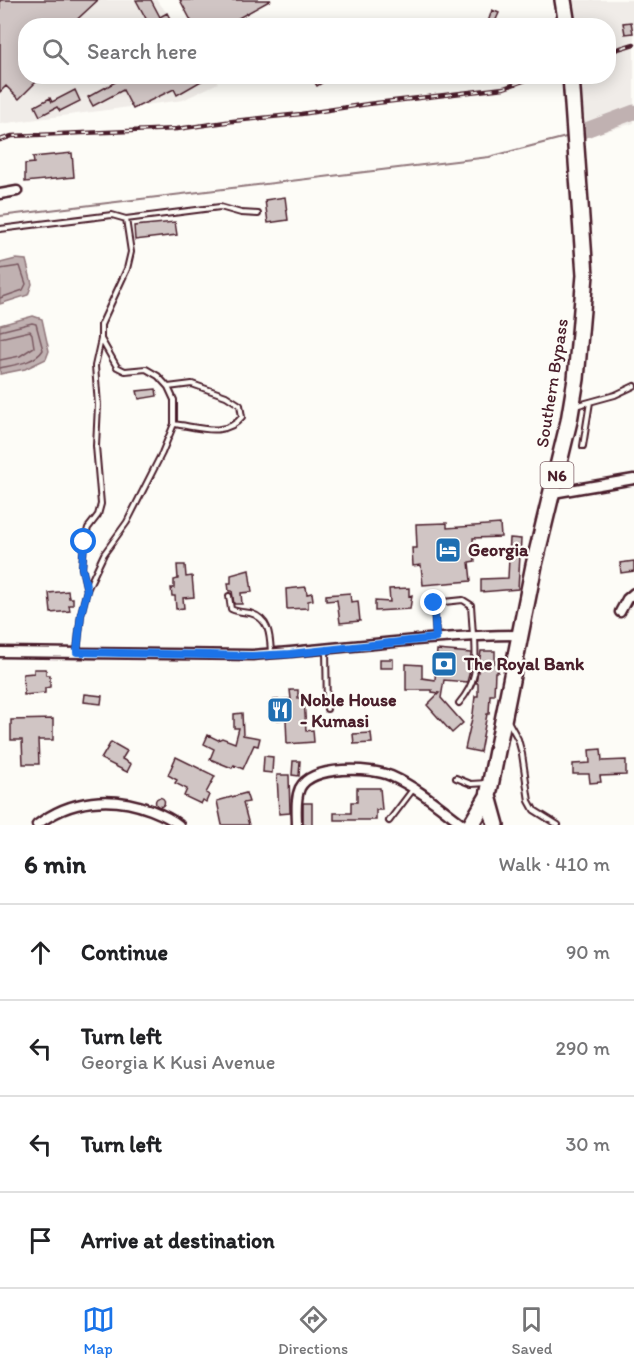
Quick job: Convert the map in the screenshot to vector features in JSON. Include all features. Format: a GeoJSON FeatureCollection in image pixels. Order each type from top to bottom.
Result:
{"type":"FeatureCollection","features":[{"type":"Feature","properties":{"kind":"highway"},"geometry":{"type":"LineString","coordinates":[[564,0],[566,18]]}},
{"type":"Feature","properties":{"kind":"highway","name":"Southern Bypass"},"geometry":{"type":"LineString","coordinates":[[471,825],[490,789],[534,566],[572,407],[585,288],[572,84]]}},
{"type":"Feature","properties":{"kind":"highway","name":"Southern Bypass"},"geometry":{"type":"LineString","coordinates":[[490,789],[496,825]]}},
{"type":"Feature","properties":{"kind":"street"},"geometry":{"type":"LineString","coordinates":[[0,194],[17,191]]}},
{"type":"Feature","properties":{"kind":"street"},"geometry":{"type":"LineString","coordinates":[[553,493],[634,479]]}},
{"type":"Feature","properties":{"kind":"street"},"geometry":{"type":"LineString","coordinates":[[620,612],[627,599],[634,593]]}},
{"type":"Feature","properties":{"kind":"street"},"geometry":{"type":"LineString","coordinates":[[0,652],[272,654],[474,635],[521,635]]}},
{"type":"Feature","properties":{"kind":"street"},"geometry":{"type":"LineString","coordinates":[[297,825],[297,802],[299,790],[304,782],[326,772],[367,770],[389,775],[414,788],[465,825]]}},
{"type":"Feature","properties":{"kind":"street"},"geometry":{"type":"LineString","coordinates":[[37,825],[70,806],[112,800],[141,806],[179,825]]}},
{"type":"Feature","properties":{"kind":"lane"},"geometry":{"type":"LineString","coordinates":[[0,229],[112,215],[126,219],[220,207],[241,213],[258,214]]}},
{"type":"Feature","properties":{"kind":"lane"},"geometry":{"type":"LineString","coordinates":[[87,590],[82,568],[84,542],[88,528],[98,515],[101,504],[96,446],[98,405],[94,366],[101,339],[101,325],[127,269],[131,252],[126,219]]}},
{"type":"Feature","properties":{"kind":"lane"},"geometry":{"type":"LineString","coordinates":[[77,652],[81,614],[87,590],[104,554],[127,522],[174,424],[174,400],[168,387],[158,376],[146,369],[125,371],[117,367],[101,339]]}},
{"type":"Feature","properties":{"kind":"lane"},"geometry":{"type":"LineString","coordinates":[[168,387],[192,384],[226,396],[240,405],[242,417],[234,426],[222,430],[174,424]]}},
{"type":"Feature","properties":{"kind":"lane"},"geometry":{"type":"LineString","coordinates":[[572,407],[615,395],[634,386]]}},
{"type":"Feature","properties":{"kind":"lane"},"geometry":{"type":"LineString","coordinates":[[583,446],[590,402]]}},
{"type":"Feature","properties":{"kind":"lane"},"geometry":{"type":"LineString","coordinates":[[229,596],[231,609],[257,615],[264,620],[270,637],[272,654]]}},
{"type":"Feature","properties":{"kind":"lane"},"geometry":{"type":"LineString","coordinates":[[436,638],[434,603],[463,600],[471,604],[476,665],[473,683],[459,703]]}},
{"type":"Feature","properties":{"kind":"lane"},"geometry":{"type":"LineString","coordinates":[[326,650],[327,709]]}},
{"type":"Feature","properties":{"kind":"lane"},"geometry":{"type":"LineString","coordinates":[[505,715],[520,746],[529,801],[534,810],[558,825]]}},
{"type":"Feature","properties":{"kind":"lane"},"geometry":{"type":"LineString","coordinates":[[456,778],[490,789]]}},
{"type":"Feature","properties":{"kind":"lane"},"geometry":{"type":"LineString","coordinates":[[389,821],[414,788]]}},
{"type":"Feature","properties":{"kind":"shaded area"},"geometry":{"type":"Polygon","coordinates":[[[0,0],[157,0],[171,18],[18,18],[18,84],[216,84],[183,100],[0,124],[0,0]]]}},
{"type":"Feature","properties":{"kind":"shaded area"},"geometry":{"type":"Polygon","coordinates":[[[571,0],[634,0],[634,123],[580,139],[576,84],[616,84],[616,18],[572,18],[571,0]]]}},
{"type":"Feature","properties":{"kind":"water"},"geometry":{"type":"Polygon","coordinates":[[[16,259],[26,260],[32,284],[28,295],[0,304],[0,263],[16,259]]]}},
{"type":"Feature","properties":{"kind":"water"},"geometry":{"type":"Polygon","coordinates":[[[33,316],[42,319],[49,351],[46,359],[25,369],[0,374],[0,325],[33,316]]]}},
{"type":"Feature","properties":{"kind":"building"},"geometry":{"type":"Polygon","coordinates":[[[0,0],[98,0],[79,18],[18,18],[18,84],[34,84],[19,99],[6,86],[0,92],[0,0]]]}},
{"type":"Feature","properties":{"kind":"building"},"geometry":{"type":"Polygon","coordinates":[[[136,0],[151,0],[160,17],[167,13],[170,18],[146,18],[136,0]]]}},
{"type":"Feature","properties":{"kind":"building"},"geometry":{"type":"Polygon","coordinates":[[[180,0],[271,0],[238,18],[190,18],[180,0]]]}},
{"type":"Feature","properties":{"kind":"building"},"geometry":{"type":"Polygon","coordinates":[[[492,10],[499,13],[497,18],[489,18],[492,10]]]}},
{"type":"Feature","properties":{"kind":"building"},"geometry":{"type":"Polygon","coordinates":[[[631,22],[633,33],[625,34],[623,23],[631,22]]]}},
{"type":"Feature","properties":{"kind":"building"},"geometry":{"type":"Polygon","coordinates":[[[112,84],[196,84],[177,95],[174,89],[133,109],[123,90],[93,106],[88,97],[112,84]]]}},
{"type":"Feature","properties":{"kind":"building"},"geometry":{"type":"Polygon","coordinates":[[[75,90],[80,101],[60,111],[57,107],[40,116],[35,106],[50,98],[52,102],[75,90]]]}},
{"type":"Feature","properties":{"kind":"building"},"geometry":{"type":"Polygon","coordinates":[[[72,153],[74,177],[25,182],[25,164],[34,163],[33,157],[72,153]]]}},
{"type":"Feature","properties":{"kind":"building"},"geometry":{"type":"Polygon","coordinates":[[[285,197],[288,220],[268,223],[265,200],[285,197]]]}},
{"type":"Feature","properties":{"kind":"building"},"geometry":{"type":"Polygon","coordinates":[[[175,222],[177,235],[135,240],[134,226],[175,222]]]}},
{"type":"Feature","properties":{"kind":"building"},"geometry":{"type":"Polygon","coordinates":[[[156,389],[157,396],[139,399],[137,391],[156,389]]]}},
{"type":"Feature","properties":{"kind":"building"},"geometry":{"type":"Polygon","coordinates":[[[447,523],[447,528],[500,524],[501,537],[473,538],[475,561],[469,562],[471,581],[423,585],[421,565],[413,566],[412,548],[417,548],[416,524],[447,523]]]}},
{"type":"Feature","properties":{"kind":"building"},"geometry":{"type":"Polygon","coordinates":[[[510,538],[521,539],[518,589],[481,592],[481,579],[508,578],[510,538]]]}},
{"type":"Feature","properties":{"kind":"building"},"geometry":{"type":"Polygon","coordinates":[[[634,561],[634,571],[621,573],[620,563],[634,561]]]}},
{"type":"Feature","properties":{"kind":"building"},"geometry":{"type":"Polygon","coordinates":[[[177,565],[185,565],[186,577],[192,576],[194,597],[183,598],[184,608],[176,609],[175,596],[172,596],[171,588],[174,588],[174,580],[178,579],[177,565]]]}},
{"type":"Feature","properties":{"kind":"building"},"geometry":{"type":"Polygon","coordinates":[[[249,570],[252,592],[241,593],[242,604],[234,604],[228,583],[231,583],[231,575],[249,570]]]}},
{"type":"Feature","properties":{"kind":"building"},"geometry":{"type":"Polygon","coordinates":[[[306,587],[307,594],[312,593],[313,600],[308,601],[308,608],[287,609],[286,589],[306,587]]]}},
{"type":"Feature","properties":{"kind":"building"},"geometry":{"type":"Polygon","coordinates":[[[409,588],[409,596],[412,595],[410,609],[375,611],[375,601],[390,602],[389,589],[409,588]]]}},
{"type":"Feature","properties":{"kind":"building"},"geometry":{"type":"Polygon","coordinates":[[[68,591],[69,598],[73,598],[73,605],[69,605],[70,611],[51,613],[49,593],[68,591]]]}},
{"type":"Feature","properties":{"kind":"building"},"geometry":{"type":"Polygon","coordinates":[[[350,593],[351,602],[358,601],[360,621],[340,623],[337,600],[326,601],[326,595],[350,593]]]}},
{"type":"Feature","properties":{"kind":"building"},"geometry":{"type":"Polygon","coordinates":[[[437,650],[471,653],[467,682],[444,680],[441,698],[463,723],[452,733],[427,705],[439,693],[432,692],[432,690],[406,690],[406,664],[422,665],[422,678],[435,680],[437,650]]]}},
{"type":"Feature","properties":{"kind":"building"},"geometry":{"type":"Polygon","coordinates":[[[481,651],[495,651],[498,672],[495,672],[494,695],[490,695],[489,714],[487,714],[480,752],[465,749],[475,696],[478,696],[478,683],[476,683],[481,651]]]}},
{"type":"Feature","properties":{"kind":"building"},"geometry":{"type":"Polygon","coordinates":[[[380,659],[393,659],[393,668],[380,668],[380,659]]]}},
{"type":"Feature","properties":{"kind":"building"},"geometry":{"type":"Polygon","coordinates":[[[34,669],[46,669],[46,675],[50,675],[50,687],[45,688],[45,693],[24,695],[23,674],[34,673],[34,669]]]}},
{"type":"Feature","properties":{"kind":"building"},"geometry":{"type":"Polygon","coordinates":[[[290,690],[298,690],[298,698],[304,698],[306,731],[313,730],[314,742],[287,744],[286,719],[276,720],[274,700],[291,699],[290,690]]]}},
{"type":"Feature","properties":{"kind":"building"},"geometry":{"type":"Polygon","coordinates":[[[85,694],[102,696],[101,704],[84,702],[85,694]]]}},
{"type":"Feature","properties":{"kind":"building"},"geometry":{"type":"Polygon","coordinates":[[[242,713],[243,735],[260,738],[258,746],[254,745],[243,769],[234,765],[232,768],[210,759],[214,749],[204,744],[208,735],[218,740],[222,738],[235,743],[239,728],[234,728],[234,714],[242,713]]]}},
{"type":"Feature","properties":{"kind":"building"},"geometry":{"type":"Polygon","coordinates":[[[53,719],[53,740],[38,740],[39,764],[23,764],[22,740],[11,740],[11,720],[53,719]]]}},
{"type":"Feature","properties":{"kind":"building"},"geometry":{"type":"Polygon","coordinates":[[[371,733],[372,743],[354,744],[353,734],[371,733]]]}},
{"type":"Feature","properties":{"kind":"building"},"geometry":{"type":"Polygon","coordinates":[[[111,742],[127,751],[122,759],[131,764],[127,772],[101,759],[111,742]]]}},
{"type":"Feature","properties":{"kind":"building"},"geometry":{"type":"Polygon","coordinates":[[[601,749],[602,761],[626,760],[626,775],[600,776],[601,782],[590,783],[589,774],[573,774],[573,764],[590,763],[589,750],[601,749]]]}},
{"type":"Feature","properties":{"kind":"building"},"geometry":{"type":"Polygon","coordinates":[[[264,756],[273,757],[272,773],[263,772],[264,756]]]}},
{"type":"Feature","properties":{"kind":"building"},"geometry":{"type":"Polygon","coordinates":[[[176,757],[215,776],[206,793],[209,795],[206,802],[203,800],[201,804],[184,796],[187,789],[175,783],[177,780],[168,775],[176,757]]]}},
{"type":"Feature","properties":{"kind":"building"},"geometry":{"type":"Polygon","coordinates":[[[293,761],[300,761],[299,776],[292,775],[293,761]]]}},
{"type":"Feature","properties":{"kind":"building"},"geometry":{"type":"Polygon","coordinates":[[[277,775],[289,775],[290,813],[279,814],[277,775]]]}},
{"type":"Feature","properties":{"kind":"building"},"geometry":{"type":"Polygon","coordinates":[[[357,788],[380,788],[382,810],[376,810],[376,820],[334,820],[334,813],[351,813],[351,802],[357,802],[357,788]]]}},
{"type":"Feature","properties":{"kind":"building"},"geometry":{"type":"Polygon","coordinates":[[[246,793],[249,802],[243,803],[249,825],[222,825],[217,801],[246,793]]]}},
{"type":"Feature","properties":{"kind":"building"},"geometry":{"type":"Polygon","coordinates":[[[160,797],[165,802],[160,807],[155,802],[160,797]]]}},
{"type":"Feature","properties":{"kind":"building"},"geometry":{"type":"Polygon","coordinates":[[[303,803],[312,803],[312,825],[303,825],[303,803]]]}},
{"type":"Feature","properties":{"kind":"waterway"},"geometry":{"type":"LineString","coordinates":[[575,134],[634,112]]}},
{"type":"Feature","properties":{"kind":"waterway"},"geometry":{"type":"LineString","coordinates":[[0,216],[489,157],[570,136]]}},
{"type":"Feature","properties":{"kind":"railway"},"geometry":{"type":"LineString","coordinates":[[616,50],[634,44]]}},
{"type":"Feature","properties":{"kind":"railway"},"geometry":{"type":"LineString","coordinates":[[0,140],[12,136],[177,129],[504,88],[515,84]]}},
{"type":"Feature","properties":{"kind":"place","name":"Georgia"},"geometry":{"type":"Point","coordinates":[448,550]}},
{"type":"Feature","properties":{"kind":"place","name":"The Royal Bank"},"geometry":{"type":"Point","coordinates":[444,664]}},
{"type":"Feature","properties":{"kind":"place","name":"Noble House - Kumasi"},"geometry":{"type":"Point","coordinates":[280,710]}},
{"type":"Feature","properties":{"kind":"route"},"geometry":{"type":"LineString","coordinates":[[84,542],[82,568],[87,590],[81,614],[77,652],[252,656],[436,638],[434,603]]}}]}
